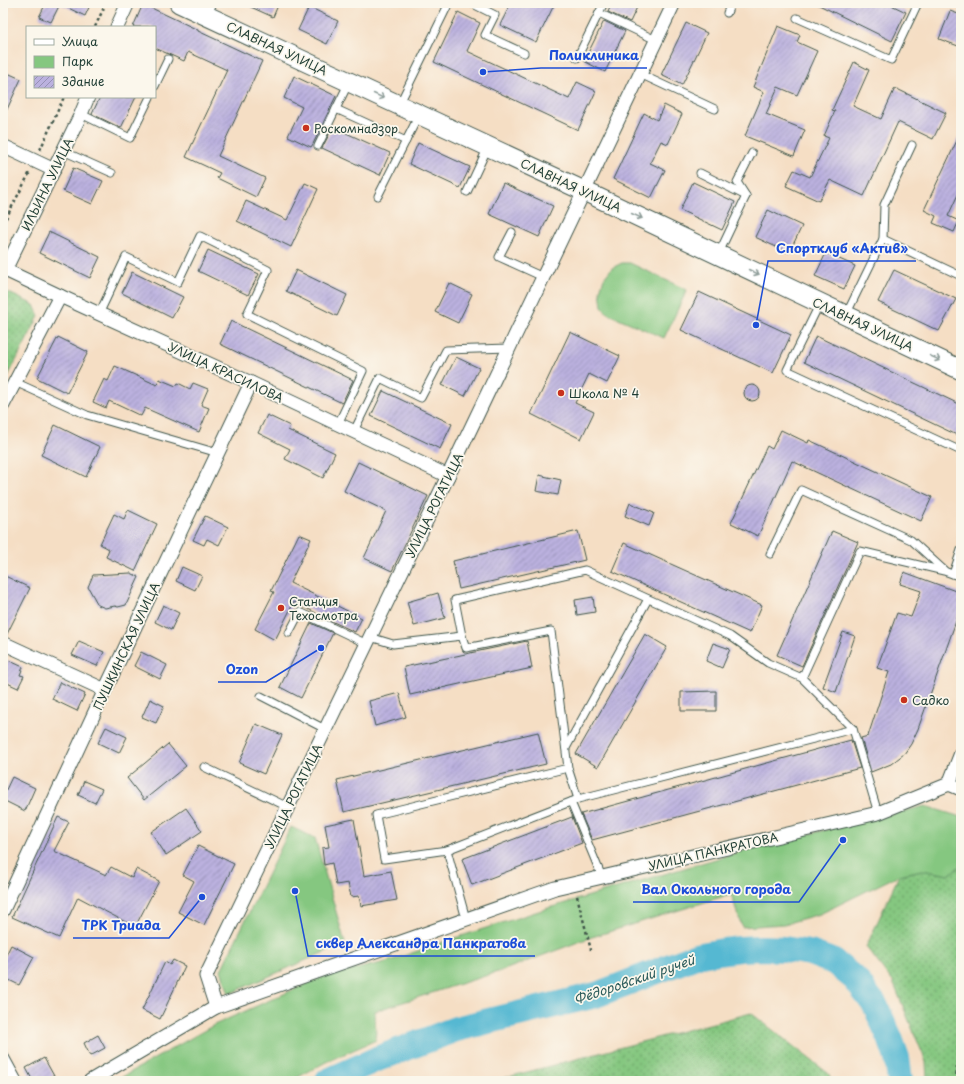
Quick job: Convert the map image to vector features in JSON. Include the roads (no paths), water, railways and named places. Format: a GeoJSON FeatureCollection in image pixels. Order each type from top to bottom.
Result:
{"type":"FeatureCollection","features":[{"type":"Feature","properties":{"kind":"street"},"geometry":{"type":"LineString","coordinates":[[118,26],[128,3]]}},
{"type":"Feature","properties":{"kind":"street","name":"СЛАВНАЯ УЛИЦА"},"geometry":{"type":"LineString","coordinates":[[179,3],[210,10],[349,82],[584,191],[961,370]]}},
{"type":"Feature","properties":{"kind":"street","name":"УЛИЦА РОГАТИЦА"},"geometry":{"type":"LineString","coordinates":[[216,1007],[206,976],[448,476],[674,3]]}},
{"type":"Feature","properties":{"kind":"street","name":"ИЛЬИНА УЛИЦА"},"geometry":{"type":"LineString","coordinates":[[4,269],[54,170],[88,98]]}},
{"type":"Feature","properties":{"kind":"street"},"geometry":{"type":"LineString","coordinates":[[3,146],[54,170]]}},
{"type":"Feature","properties":{"kind":"street","name":"УЛИЦА КРАСИЛОВА"},"geometry":{"type":"LineString","coordinates":[[4,269],[448,476]]}},
{"type":"Feature","properties":{"kind":"street"},"geometry":{"type":"LineString","coordinates":[[3,405],[60,296]]}},
{"type":"Feature","properties":{"kind":"street","name":"ПУШКИНСКАЯ УЛИЦА"},"geometry":{"type":"LineString","coordinates":[[3,910],[105,690],[251,383]]}},
{"type":"Feature","properties":{"kind":"street"},"geometry":{"type":"LineString","coordinates":[[3,643],[105,690]]}},
{"type":"Feature","properties":{"kind":"street"},"geometry":{"type":"LineString","coordinates":[[955,787],[961,753]]}},
{"type":"Feature","properties":{"kind":"street","name":"УЛИЦА ПАНКРАТОВА"},"geometry":{"type":"LineString","coordinates":[[90,1081],[216,1007],[555,888],[878,813],[955,787]]}},
{"type":"Feature","properties":{"kind":"street"},"geometry":{"type":"LineString","coordinates":[[3,1059],[15,1081]]}},
{"type":"Feature","properties":{"kind":"lane"},"geometry":{"type":"LineString","coordinates":[[399,105],[449,3]]}},
{"type":"Feature","properties":{"kind":"lane"},"geometry":{"type":"LineString","coordinates":[[471,3],[495,15],[485,35],[524,53]]}},
{"type":"Feature","properties":{"kind":"lane"},"geometry":{"type":"LineString","coordinates":[[577,58],[604,3]]}},
{"type":"Feature","properties":{"kind":"lane"},"geometry":{"type":"LineString","coordinates":[[727,13],[732,3]]}},
{"type":"Feature","properties":{"kind":"lane"},"geometry":{"type":"LineString","coordinates":[[797,18],[891,60],[918,3]]}},
{"type":"Feature","properties":{"kind":"lane"},"geometry":{"type":"LineString","coordinates":[[599,13],[656,40]]}},
{"type":"Feature","properties":{"kind":"lane"},"geometry":{"type":"LineString","coordinates":[[156,84],[168,59]]}},
{"type":"Feature","properties":{"kind":"lane"},"geometry":{"type":"LineString","coordinates":[[640,74],[715,109]]}},
{"type":"Feature","properties":{"kind":"lane"},"geometry":{"type":"LineString","coordinates":[[318,146],[349,82]]}},
{"type":"Feature","properties":{"kind":"lane"},"geometry":{"type":"LineString","coordinates":[[81,114],[130,138],[150,98]]}},
{"type":"Feature","properties":{"kind":"lane"},"geometry":{"type":"LineString","coordinates":[[336,109],[406,141]]}},
{"type":"Feature","properties":{"kind":"lane"},"geometry":{"type":"LineString","coordinates":[[378,196],[419,114]]}},
{"type":"Feature","properties":{"kind":"lane"},"geometry":{"type":"LineString","coordinates":[[846,316],[883,239],[884,205],[912,145]]}},
{"type":"Feature","properties":{"kind":"lane"},"geometry":{"type":"LineString","coordinates":[[466,192],[488,146]]}},
{"type":"Feature","properties":{"kind":"lane"},"geometry":{"type":"LineString","coordinates":[[63,151],[112,173]]}},
{"type":"Feature","properties":{"kind":"lane"},"geometry":{"type":"LineString","coordinates":[[746,196],[737,182],[752,153]]}},
{"type":"Feature","properties":{"kind":"lane"},"geometry":{"type":"LineString","coordinates":[[700,173],[746,196]]}},
{"type":"Feature","properties":{"kind":"lane"},"geometry":{"type":"LineString","coordinates":[[718,255],[746,196]]}},
{"type":"Feature","properties":{"kind":"lane"},"geometry":{"type":"LineString","coordinates":[[512,232],[499,257],[543,277]]}},
{"type":"Feature","properties":{"kind":"lane"},"geometry":{"type":"LineString","coordinates":[[99,314],[126,257],[178,282],[200,236],[268,270],[247,314],[363,371],[338,424]]}},
{"type":"Feature","properties":{"kind":"lane"},"geometry":{"type":"LineString","coordinates":[[883,239],[961,276]]}},
{"type":"Feature","properties":{"kind":"lane"},"geometry":{"type":"LineString","coordinates":[[820,303],[787,370],[961,451]]}},
{"type":"Feature","properties":{"kind":"lane"},"geometry":{"type":"LineString","coordinates":[[354,431],[380,378],[422,398],[446,350],[509,348]]}},
{"type":"Feature","properties":{"kind":"lane"},"geometry":{"type":"LineString","coordinates":[[15,382],[88,415],[218,452]]}},
{"type":"Feature","properties":{"kind":"lane"},"geometry":{"type":"LineString","coordinates":[[770,554],[801,490],[911,540],[944,571]]}},
{"type":"Feature","properties":{"kind":"lane"},"geometry":{"type":"LineString","coordinates":[[802,678],[860,550],[961,576]]}},
{"type":"Feature","properties":{"kind":"lane"},"geometry":{"type":"LineString","coordinates":[[953,574],[961,550]]}},
{"type":"Feature","properties":{"kind":"lane"},"geometry":{"type":"LineString","coordinates":[[602,877],[575,800],[568,768],[551,631],[466,648],[462,636],[455,600],[585,570],[730,636],[768,663],[802,678],[853,729],[878,813]]}},
{"type":"Feature","properties":{"kind":"lane"},"geometry":{"type":"LineString","coordinates":[[566,748],[648,599]]}},
{"type":"Feature","properties":{"kind":"lane"},"geometry":{"type":"LineString","coordinates":[[289,633],[300,612],[368,640],[393,644],[462,636]]}},
{"type":"Feature","properties":{"kind":"lane"},"geometry":{"type":"LineString","coordinates":[[261,696],[325,728]]}},
{"type":"Feature","properties":{"kind":"lane"},"geometry":{"type":"LineString","coordinates":[[568,768],[376,816],[384,859],[447,850],[575,800],[853,729]]}},
{"type":"Feature","properties":{"kind":"lane"},"geometry":{"type":"LineString","coordinates":[[204,767],[288,807]]}},
{"type":"Feature","properties":{"kind":"lane"},"geometry":{"type":"LineString","coordinates":[[447,850],[466,919]]}},
{"type":"Feature","properties":{"kind":"waterway","name":"Фёдоровский ручей"},"geometry":{"type":"LineString","coordinates":[[328,1081],[377,1059],[456,1029],[596,995],[696,956],[740,949],[761,948],[784,949],[810,953],[834,962],[855,979],[875,1005],[890,1038],[897,1058],[900,1081]]}},
{"type":"Feature","properties":{"kind":"place","name":"Поликлиника"},"geometry":{"type":"Point","coordinates":[483,72]}},
{"type":"Feature","properties":{"kind":"place","name":"Роскомнадзор"},"geometry":{"type":"Point","coordinates":[306,128]}},
{"type":"Feature","properties":{"kind":"place","name":"Спортклуб «Актив»"},"geometry":{"type":"Point","coordinates":[756,325]}},
{"type":"Feature","properties":{"kind":"place","name":"Школа № 4"},"geometry":{"type":"Point","coordinates":[561,393]}},
{"type":"Feature","properties":{"kind":"place","name":"Станция Техосмотра"},"geometry":{"type":"Point","coordinates":[281,608]}},
{"type":"Feature","properties":{"kind":"place","name":"Ozon"},"geometry":{"type":"Point","coordinates":[321,648]}},
{"type":"Feature","properties":{"kind":"place","name":"Садко"},"geometry":{"type":"Point","coordinates":[904,700]}},
{"type":"Feature","properties":{"kind":"place","name":"Вал Окольного города"},"geometry":{"type":"Point","coordinates":[843,840]}},
{"type":"Feature","properties":{"kind":"place","name":"сквер Александра Панкратова"},"geometry":{"type":"Point","coordinates":[295,891]}},
{"type":"Feature","properties":{"kind":"place","name":"ТРК Триада"},"geometry":{"type":"Point","coordinates":[202,897]}}]}
